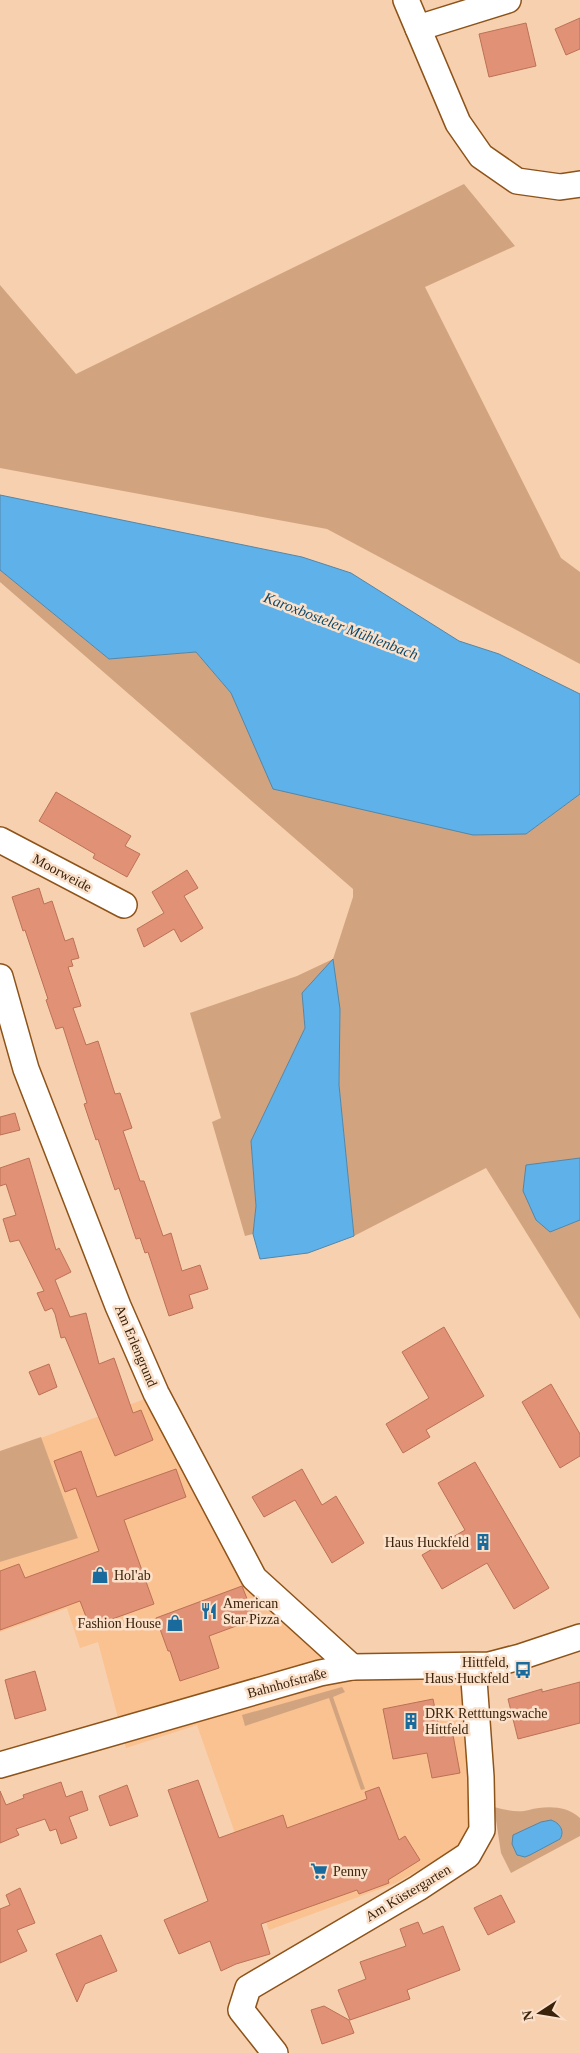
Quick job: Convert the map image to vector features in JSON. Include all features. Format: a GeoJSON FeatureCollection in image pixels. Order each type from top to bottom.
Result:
{"type":"FeatureCollection","features":[{"type":"Feature","properties":{"kind":"street"},"geometry":{"type":"LineString","coordinates":[[406,0],[458,123],[480,156],[517,181],[560,187],[580,184]]}},
{"type":"Feature","properties":{"kind":"street"},"geometry":{"type":"LineString","coordinates":[[418,28],[508,0]]}},
{"type":"Feature","properties":{"kind":"street","name":"Moorweide"},"geometry":{"type":"LineString","coordinates":[[0,840],[124,905]]}},
{"type":"Feature","properties":{"kind":"street","name":"Am Erlengrund"},"geometry":{"type":"LineString","coordinates":[[0,977],[26,1069],[118,1306],[156,1393],[254,1578],[352,1667]]}},
{"type":"Feature","properties":{"kind":"street","name":"Bahnhofstraße"},"geometry":{"type":"LineString","coordinates":[[0,1765],[310,1676],[352,1667],[489,1665],[580,1637]]}},
{"type":"Feature","properties":{"kind":"street","name":"Am Küstergarten"},"geometry":{"type":"LineString","coordinates":[[275,2053],[241,2010],[248,1988],[418,1888],[468,1855],[482,1830],[481,1767],[473,1666]]}},
{"type":"Feature","properties":{"kind":"shaded area"},"geometry":{"type":"Polygon","coordinates":[[[464,184],[515,246],[425,287],[561,558],[580,572],[580,664],[327,529],[0,468],[0,285],[76,374],[464,184]]]}},
{"type":"Feature","properties":{"kind":"shaded area"},"geometry":{"type":"Polygon","coordinates":[[[0,570],[109,659],[196,652],[231,693],[274,789],[526,834],[580,794],[580,1319],[486,1168],[354,1236],[339,1085],[340,1009],[302,993],[305,1028],[251,1141],[256,1206],[253,1234],[245,1236],[212,1122],[221,1118],[190,1013],[297,976],[333,959],[353,897],[353,889],[0,582],[0,570]]]}},
{"type":"Feature","properties":{"kind":"shaded area"},"geometry":{"type":"Polygon","coordinates":[[[150,1397],[248,1583],[316,1647],[469,1678],[475,1828],[461,1846],[396,1883],[269,1930],[197,1725],[126,1748],[98,1642],[80,1648],[67,1608],[0,1632],[0,1562],[78,1537],[41,1438],[150,1397]]]}},
{"type":"Feature","properties":{"kind":"shaded area"},"geometry":{"type":"Polygon","coordinates":[[[41,1437],[78,1538],[0,1562],[0,1451],[41,1437]]]}},
{"type":"Feature","properties":{"kind":"shaded area"},"geometry":{"type":"Polygon","coordinates":[[[342,1687],[345,1692],[333,1697],[365,1789],[361,1790],[329,1698],[245,1726],[242,1715],[342,1687]]]}},
{"type":"Feature","properties":{"kind":"shaded area"},"geometry":{"type":"Polygon","coordinates":[[[494,1807],[525,1811],[548,1807],[568,1811],[580,1818],[580,1836],[511,1873],[501,1853],[494,1807]]]}},
{"type":"Feature","properties":{"kind":"water","name":"Karoxbosteler Mühlenbach"},"geometry":{"type":"Polygon","coordinates":[[[0,495],[302,557],[351,573],[459,641],[499,654],[580,694],[580,794],[526,834],[473,835],[273,789],[231,693],[196,652],[109,659],[0,570],[0,495]]]}},
{"type":"Feature","properties":{"kind":"water"},"geometry":{"type":"Polygon","coordinates":[[[333,959],[340,1009],[339,1085],[354,1236],[308,1253],[260,1259],[253,1234],[256,1206],[251,1141],[305,1028],[302,993],[333,959]]]}},
{"type":"Feature","properties":{"kind":"water"},"geometry":{"type":"Polygon","coordinates":[[[580,1158],[580,1220],[550,1232],[536,1220],[523,1191],[526,1165],[580,1158]]]}},
{"type":"Feature","properties":{"kind":"water"},"geometry":{"type":"Polygon","coordinates":[[[551,1820],[561,1828],[560,1839],[525,1857],[517,1855],[512,1844],[513,1835],[541,1822],[551,1820]]]}},
{"type":"Feature","properties":{"kind":"building"},"geometry":{"type":"Polygon","coordinates":[[[580,18],[580,49],[566,55],[555,29],[580,18]]]}},
{"type":"Feature","properties":{"kind":"building"},"geometry":{"type":"Polygon","coordinates":[[[526,23],[536,66],[489,77],[479,34],[526,23]]]}},
{"type":"Feature","properties":{"kind":"building"},"geometry":{"type":"Polygon","coordinates":[[[56,792],[131,836],[125,846],[140,854],[127,877],[93,858],[95,854],[39,821],[56,792]]]}},
{"type":"Feature","properties":{"kind":"building"},"geometry":{"type":"Polygon","coordinates":[[[187,870],[198,888],[184,896],[203,928],[181,942],[174,929],[144,947],[137,929],[164,913],[152,892],[187,870]]]}},
{"type":"Feature","properties":{"kind":"building"},"geometry":{"type":"Polygon","coordinates":[[[39,888],[44,904],[52,901],[65,941],[73,938],[79,958],[71,960],[73,966],[68,967],[81,1006],[73,1008],[86,1045],[98,1041],[115,1094],[120,1093],[132,1128],[123,1131],[140,1181],[144,1181],[163,1236],[171,1233],[182,1271],[200,1265],[208,1289],[189,1295],[193,1308],[169,1316],[148,1252],[145,1253],[140,1238],[136,1239],[119,1188],[115,1190],[98,1139],[96,1140],[84,1104],[87,1103],[63,1027],[56,1029],[25,930],[23,931],[12,897],[39,888]]]}},
{"type":"Feature","properties":{"kind":"building"},"geometry":{"type":"Polygon","coordinates":[[[15,1113],[20,1130],[0,1135],[0,1117],[15,1113]]]}},
{"type":"Feature","properties":{"kind":"building"},"geometry":{"type":"Polygon","coordinates":[[[29,1158],[56,1250],[59,1248],[71,1272],[55,1280],[70,1317],[86,1313],[99,1364],[114,1358],[133,1413],[141,1410],[153,1440],[115,1456],[65,1337],[61,1338],[55,1314],[52,1308],[45,1311],[37,1293],[44,1291],[19,1240],[10,1242],[3,1219],[16,1215],[6,1184],[0,1186],[0,1168],[29,1158]]]}},
{"type":"Feature","properties":{"kind":"building"},"geometry":{"type":"Polygon","coordinates":[[[444,1327],[484,1396],[426,1430],[430,1437],[403,1453],[386,1424],[429,1398],[402,1352],[444,1327]]]}},
{"type":"Feature","properties":{"kind":"building"},"geometry":{"type":"Polygon","coordinates":[[[49,1364],[57,1387],[39,1395],[29,1372],[49,1364]]]}},
{"type":"Feature","properties":{"kind":"building"},"geometry":{"type":"Polygon","coordinates":[[[551,1384],[580,1434],[580,1456],[560,1468],[522,1402],[551,1384]]]}},
{"type":"Feature","properties":{"kind":"building"},"geometry":{"type":"Polygon","coordinates":[[[81,1451],[97,1497],[176,1469],[186,1497],[124,1520],[154,1604],[90,1627],[80,1601],[0,1630],[0,1571],[19,1564],[25,1578],[99,1551],[76,1488],[65,1492],[54,1461],[81,1451]]]}},
{"type":"Feature","properties":{"kind":"building","name":"Haus Huckfeld"},"geometry":{"type":"Polygon","coordinates":[[[475,1462],[549,1588],[514,1609],[487,1563],[442,1589],[422,1555],[465,1530],[438,1483],[475,1462]]]}},
{"type":"Feature","properties":{"kind":"building"},"geometry":{"type":"Polygon","coordinates":[[[302,1469],[322,1505],[336,1496],[364,1543],[332,1563],[295,1500],[264,1517],[252,1497],[302,1469]]]}},
{"type":"Feature","properties":{"kind":"building"},"geometry":{"type":"Polygon","coordinates":[[[242,1586],[255,1619],[209,1636],[219,1668],[180,1681],[156,1618],[242,1586]]]}},
{"type":"Feature","properties":{"kind":"building"},"geometry":{"type":"Polygon","coordinates":[[[35,1671],[46,1710],[15,1719],[5,1680],[35,1671]]]}},
{"type":"Feature","properties":{"kind":"building"},"geometry":{"type":"Polygon","coordinates":[[[580,1682],[580,1723],[518,1739],[508,1699],[542,1689],[542,1692],[580,1682]]]}},
{"type":"Feature","properties":{"kind":"building","name":"DRK Retttungswache Hittfeld"},"geometry":{"type":"Polygon","coordinates":[[[433,1699],[441,1737],[453,1735],[460,1773],[432,1778],[427,1753],[393,1759],[383,1709],[433,1699]]]}},
{"type":"Feature","properties":{"kind":"building"},"geometry":{"type":"Polygon","coordinates":[[[198,1780],[219,1838],[283,1815],[287,1828],[367,1799],[365,1792],[379,1787],[399,1840],[405,1836],[420,1860],[388,1880],[389,1883],[359,1894],[357,1890],[261,1924],[270,1954],[236,1964],[221,1971],[210,1941],[179,1954],[164,1920],[208,1901],[168,1790],[198,1780]]]}},
{"type":"Feature","properties":{"kind":"building"},"geometry":{"type":"Polygon","coordinates":[[[61,1782],[66,1797],[82,1791],[88,1810],[69,1817],[77,1838],[61,1844],[56,1829],[50,1831],[45,1819],[16,1829],[19,1835],[0,1843],[0,1791],[6,1805],[24,1798],[23,1795],[61,1782]]]}},
{"type":"Feature","properties":{"kind":"building"},"geometry":{"type":"Polygon","coordinates":[[[127,1785],[138,1816],[110,1826],[99,1796],[127,1785]]]}},
{"type":"Feature","properties":{"kind":"building"},"geometry":{"type":"Polygon","coordinates":[[[20,1888],[35,1923],[17,1930],[27,1951],[0,1963],[0,1909],[10,1905],[6,1895],[20,1888]]]}},
{"type":"Feature","properties":{"kind":"building"},"geometry":{"type":"Polygon","coordinates":[[[501,1895],[515,1922],[488,1935],[474,1908],[501,1895]]]}},
{"type":"Feature","properties":{"kind":"building"},"geometry":{"type":"Polygon","coordinates":[[[418,1922],[423,1934],[443,1926],[460,1970],[407,1990],[410,1999],[350,2020],[338,1990],[366,1979],[360,1962],[406,1946],[400,1929],[418,1922]]]}},
{"type":"Feature","properties":{"kind":"building"},"geometry":{"type":"Polygon","coordinates":[[[101,1935],[117,1971],[85,1984],[77,2002],[56,1954],[101,1935]]]}},
{"type":"Feature","properties":{"kind":"building"},"geometry":{"type":"Polygon","coordinates":[[[324,2006],[349,2020],[354,2033],[322,2044],[311,2010],[324,2006]]]}},
{"type":"Feature","properties":{"kind":"place","name":"Haus Huckfeld"},"geometry":{"type":"Point","coordinates":[483,1542]}},
{"type":"Feature","properties":{"kind":"place","name":"Hol'ab"},"geometry":{"type":"Point","coordinates":[100,1575]}},
{"type":"Feature","properties":{"kind":"place","name":"American Star Pizza"},"geometry":{"type":"Point","coordinates":[209,1611]}},
{"type":"Feature","properties":{"kind":"place","name":"Fashion House"},"geometry":{"type":"Point","coordinates":[175,1623]}},
{"type":"Feature","properties":{"kind":"place","name":"Hittfeld, Haus Huckfeld"},"geometry":{"type":"Point","coordinates":[523,1670]}},
{"type":"Feature","properties":{"kind":"place","name":"DRK Retttungswache Hittfeld"},"geometry":{"type":"Point","coordinates":[411,1721]}},
{"type":"Feature","properties":{"kind":"place","name":"Penny"},"geometry":{"type":"Point","coordinates":[319,1871]}}]}
